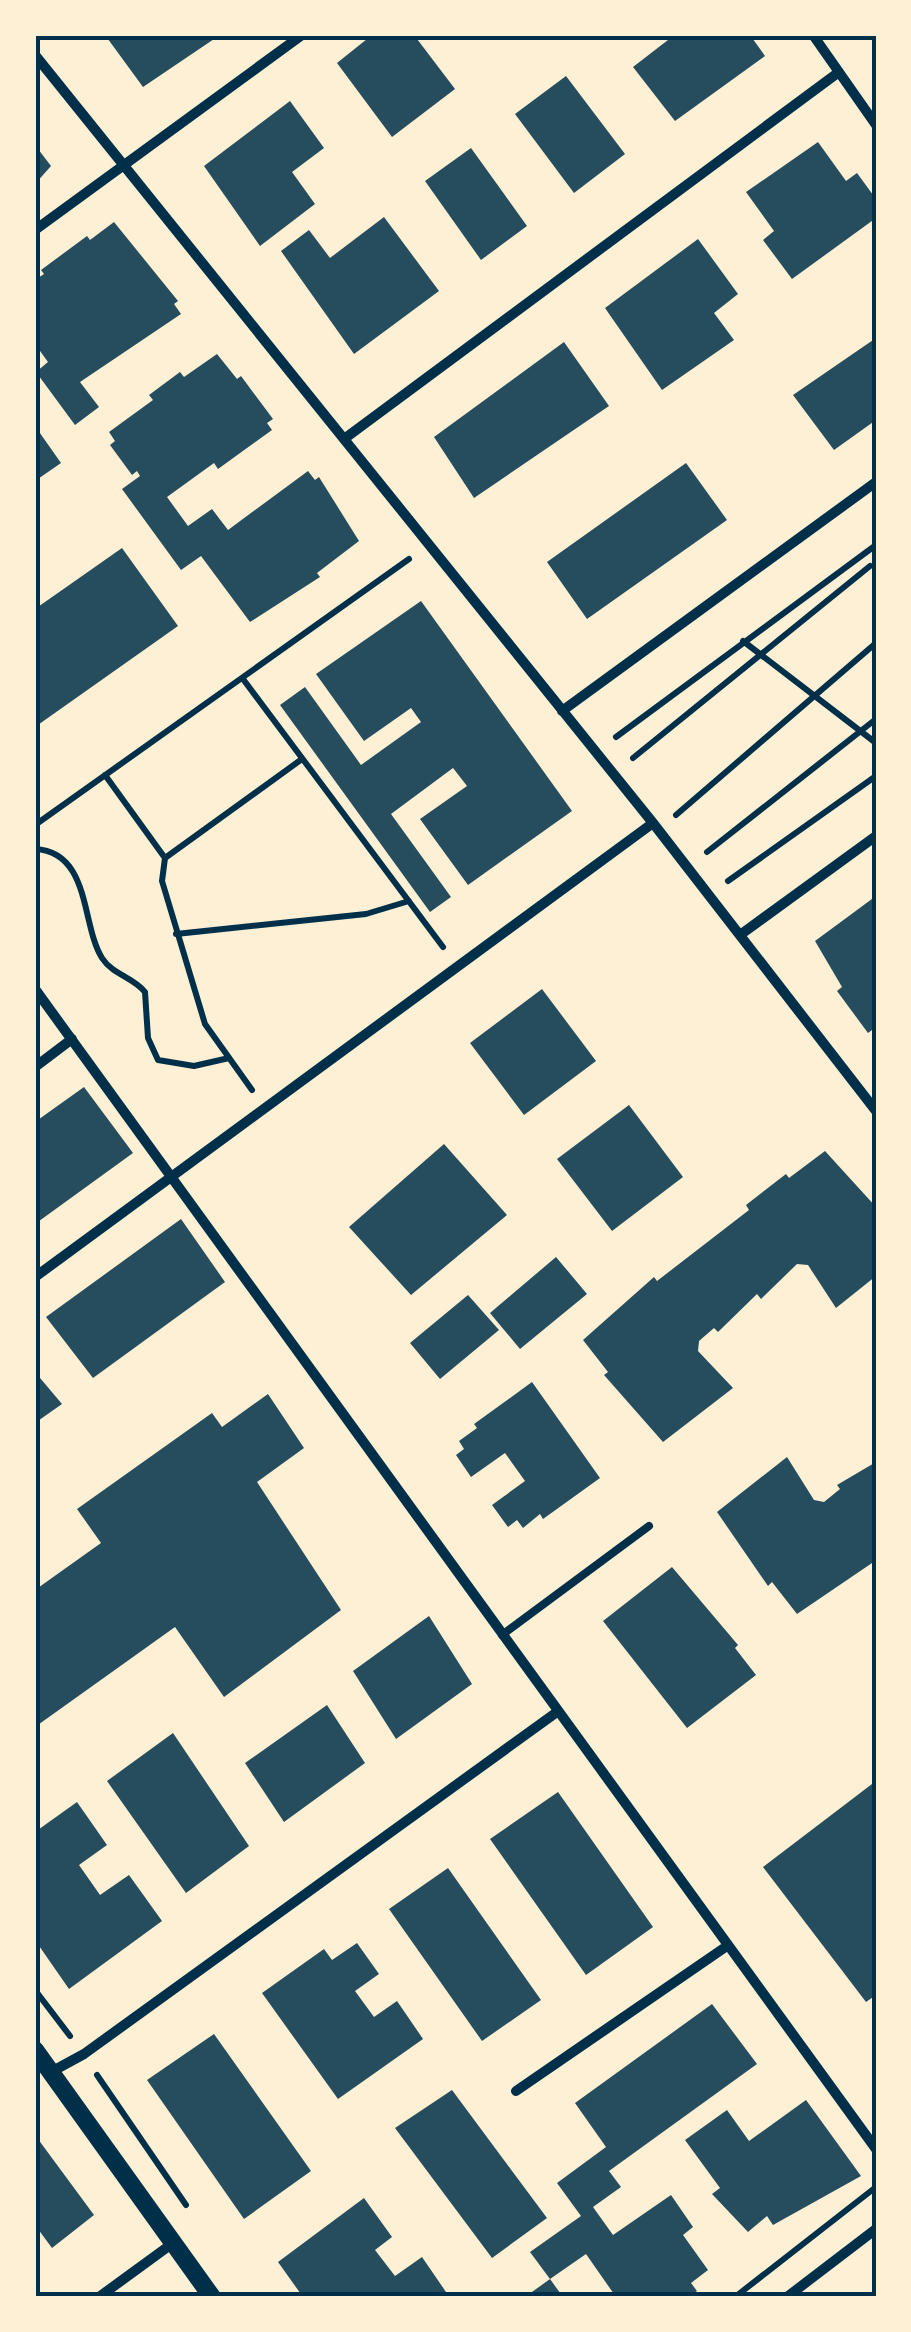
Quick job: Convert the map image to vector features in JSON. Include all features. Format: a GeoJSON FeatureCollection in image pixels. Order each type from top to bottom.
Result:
{"type":"FeatureCollection","features":[{"type":"Feature","properties":{"kind":"street"},"geometry":{"type":"LineString","coordinates":[[35,230],[302,35]]}},
{"type":"Feature","properties":{"kind":"street"},"geometry":{"type":"LineString","coordinates":[[812,35],[876,125]]}},
{"type":"Feature","properties":{"kind":"street"},"geometry":{"type":"LineString","coordinates":[[35,54],[653,823],[876,1111]]}},
{"type":"Feature","properties":{"kind":"street"},"geometry":{"type":"LineString","coordinates":[[344,439],[839,72]]}},
{"type":"Feature","properties":{"kind":"street"},"geometry":{"type":"LineString","coordinates":[[562,710],[876,482]]}},
{"type":"Feature","properties":{"kind":"street"},"geometry":{"type":"LineString","coordinates":[[35,1277],[175,1178],[653,823]]}},
{"type":"Feature","properties":{"kind":"street"},"geometry":{"type":"LineString","coordinates":[[740,935],[876,836]]}},
{"type":"Feature","properties":{"kind":"street"},"geometry":{"type":"LineString","coordinates":[[35,989],[876,2149]]}},
{"type":"Feature","properties":{"kind":"street"},"geometry":{"type":"LineString","coordinates":[[35,1066],[72,1040]]}},
{"type":"Feature","properties":{"kind":"street"},"geometry":{"type":"LineString","coordinates":[[51,2072],[84,2054],[556,1712]]}},
{"type":"Feature","properties":{"kind":"street"},"geometry":{"type":"LineString","coordinates":[[516,2091],[728,1946]]}},
{"type":"Feature","properties":{"kind":"street"},"geometry":{"type":"LineString","coordinates":[[35,2050],[212,2297]]}},
{"type":"Feature","properties":{"kind":"street"},"geometry":{"type":"LineString","coordinates":[[787,2297],[876,2229]]}},
{"type":"Feature","properties":{"kind":"street"},"geometry":{"type":"LineString","coordinates":[[98,2297],[173,2243]]}},
{"type":"Feature","properties":{"kind":"lane"},"geometry":{"type":"LineString","coordinates":[[502,1635],[649,1526]]}},
{"type":"Feature","properties":{"kind":"path"},"geometry":{"type":"LineString","coordinates":[[35,825],[429,545]]}},
{"type":"Feature","properties":{"kind":"path"},"geometry":{"type":"LineString","coordinates":[[644,772],[615,734],[876,545]]}},
{"type":"Feature","properties":{"kind":"path"},"geometry":{"type":"LineString","coordinates":[[633,758],[873,568],[856,559]]}},
{"type":"Feature","properties":{"kind":"path"},"geometry":{"type":"LineString","coordinates":[[742,642],[876,743]]}},
{"type":"Feature","properties":{"kind":"path"},"geometry":{"type":"LineString","coordinates":[[676,815],[876,643]]}},
{"type":"Feature","properties":{"kind":"path"},"geometry":{"type":"LineString","coordinates":[[243,678],[444,948]]}},
{"type":"Feature","properties":{"kind":"path"},"geometry":{"type":"LineString","coordinates":[[706,853],[876,719]]}},
{"type":"Feature","properties":{"kind":"path"},"geometry":{"type":"LineString","coordinates":[[165,858],[302,759]]}},
{"type":"Feature","properties":{"kind":"path"},"geometry":{"type":"LineString","coordinates":[[106,775],[165,858],[162,881],[205,1024],[253,1091]]}},
{"type":"Feature","properties":{"kind":"path"},"geometry":{"type":"LineString","coordinates":[[696,840],[730,883],[876,776]]}},
{"type":"Feature","properties":{"kind":"path"},"geometry":{"type":"LineString","coordinates":[[666,801],[686,828]]}},
{"type":"Feature","properties":{"kind":"path"},"geometry":{"type":"LineString","coordinates":[[35,849],[50,853],[77,878],[93,941],[104,961],[145,992],[148,1038],[158,1060],[194,1066],[229,1058]]}},
{"type":"Feature","properties":{"kind":"path"},"geometry":{"type":"LineString","coordinates":[[176,934],[366,914],[409,902]]}},
{"type":"Feature","properties":{"kind":"path"},"geometry":{"type":"LineString","coordinates":[[35,1990],[84,2054],[194,2216]]}},
{"type":"Feature","properties":{"kind":"path"},"geometry":{"type":"LineString","coordinates":[[735,2297],[876,2187]]}},
{"type":"Feature","properties":{"kind":"building"},"geometry":{"type":"Polygon","coordinates":[[[105,35],[220,35],[143,87],[105,35]]]}},
{"type":"Feature","properties":{"kind":"building"},"geometry":{"type":"Polygon","coordinates":[[[372,35],[414,35],[455,89],[392,137],[337,63],[372,35]]]}},
{"type":"Feature","properties":{"kind":"building"},"geometry":{"type":"Polygon","coordinates":[[[663,35],[750,35],[765,56],[675,121],[633,67],[668,40],[663,35]]]}},
{"type":"Feature","properties":{"kind":"building"},"geometry":{"type":"Polygon","coordinates":[[[566,76],[625,154],[574,193],[515,114],[566,76]]]}},
{"type":"Feature","properties":{"kind":"building"},"geometry":{"type":"Polygon","coordinates":[[[290,101],[324,148],[292,172],[315,204],[260,246],[204,166],[290,101]]]}},
{"type":"Feature","properties":{"kind":"building"},"geometry":{"type":"Polygon","coordinates":[[[818,142],[846,181],[857,173],[876,199],[876,218],[792,279],[763,240],[774,231],[746,192],[818,142]]]}},
{"type":"Feature","properties":{"kind":"building"},"geometry":{"type":"Polygon","coordinates":[[[35,145],[51,166],[35,184],[35,145]]]}},
{"type":"Feature","properties":{"kind":"building"},"geometry":{"type":"Polygon","coordinates":[[[471,148],[527,226],[481,260],[425,181],[471,148]]]}},
{"type":"Feature","properties":{"kind":"building"},"geometry":{"type":"Polygon","coordinates":[[[384,217],[439,291],[354,354],[281,251],[309,230],[330,258],[384,217]]]}},
{"type":"Feature","properties":{"kind":"building"},"geometry":{"type":"Polygon","coordinates":[[[114,222],[178,301],[174,304],[181,314],[80,382],[99,407],[75,425],[36,372],[48,362],[35,344],[35,280],[44,274],[41,270],[87,236],[90,240],[114,222]]]}},
{"type":"Feature","properties":{"kind":"building"},"geometry":{"type":"Polygon","coordinates":[[[698,239],[738,294],[714,313],[734,340],[662,390],[605,308],[698,239]]]}},
{"type":"Feature","properties":{"kind":"building"},"geometry":{"type":"Polygon","coordinates":[[[876,338],[876,420],[834,450],[793,395],[876,338]]]}},
{"type":"Feature","properties":{"kind":"building"},"geometry":{"type":"Polygon","coordinates":[[[564,342],[609,406],[474,498],[434,437],[564,342]]]}},
{"type":"Feature","properties":{"kind":"building"},"geometry":{"type":"Polygon","coordinates":[[[217,354],[237,379],[241,376],[273,419],[267,423],[272,430],[218,469],[214,463],[167,497],[188,526],[212,509],[228,530],[308,471],[315,480],[319,477],[359,541],[317,573],[320,577],[250,622],[201,556],[181,570],[122,489],[140,476],[137,471],[132,475],[110,445],[115,441],[109,432],[153,400],[149,395],[180,372],[184,377],[217,354]]]}},
{"type":"Feature","properties":{"kind":"building"},"geometry":{"type":"Polygon","coordinates":[[[35,426],[61,463],[35,481],[35,426]]]}},
{"type":"Feature","properties":{"kind":"building"},"geometry":{"type":"Polygon","coordinates":[[[686,463],[727,520],[587,619],[547,562],[686,463]]]}},
{"type":"Feature","properties":{"kind":"building"},"geometry":{"type":"Polygon","coordinates":[[[122,548],[178,626],[35,727],[35,609],[122,548]]]}},
{"type":"Feature","properties":{"kind":"building"},"geometry":{"type":"Polygon","coordinates":[[[421,601],[572,811],[468,885],[420,819],[467,786],[453,768],[391,814],[451,897],[430,912],[280,705],[305,687],[361,765],[421,722],[411,708],[364,741],[316,674],[421,601]]]}},
{"type":"Feature","properties":{"kind":"building"},"geometry":{"type":"Polygon","coordinates":[[[876,896],[876,1027],[868,1033],[837,991],[842,987],[815,941],[876,896]]]}},
{"type":"Feature","properties":{"kind":"building"},"geometry":{"type":"Polygon","coordinates":[[[542,989],[596,1061],[524,1115],[470,1043],[542,989]]]}},
{"type":"Feature","properties":{"kind":"building"},"geometry":{"type":"Polygon","coordinates":[[[84,1087],[133,1153],[35,1224],[35,1122],[84,1087]]]}},
{"type":"Feature","properties":{"kind":"building"},"geometry":{"type":"Polygon","coordinates":[[[629,1105],[683,1177],[612,1231],[557,1159],[629,1105]]]}},
{"type":"Feature","properties":{"kind":"building"},"geometry":{"type":"Polygon","coordinates":[[[444,1144],[507,1215],[411,1295],[349,1227],[444,1144]]]}},
{"type":"Feature","properties":{"kind":"building"},"geometry":{"type":"Polygon","coordinates":[[[825,1151],[876,1207],[876,1276],[836,1308],[808,1265],[797,1264],[761,1299],[757,1294],[718,1332],[714,1328],[699,1341],[698,1351],[733,1388],[663,1442],[604,1375],[608,1372],[583,1340],[654,1277],[657,1281],[749,1210],[746,1205],[786,1174],[789,1178],[825,1151]]]}},
{"type":"Feature","properties":{"kind":"building"},"geometry":{"type":"Polygon","coordinates":[[[181,1219],[225,1282],[93,1378],[46,1317],[181,1219]]]}},
{"type":"Feature","properties":{"kind":"building"},"geometry":{"type":"Polygon","coordinates":[[[556,1257],[587,1294],[520,1349],[490,1313],[556,1257]]]}},
{"type":"Feature","properties":{"kind":"building"},"geometry":{"type":"Polygon","coordinates":[[[468,1295],[499,1330],[440,1379],[410,1343],[468,1295]]]}},
{"type":"Feature","properties":{"kind":"building"},"geometry":{"type":"Polygon","coordinates":[[[35,1372],[62,1404],[35,1423],[35,1372]]]}},
{"type":"Feature","properties":{"kind":"building"},"geometry":{"type":"Polygon","coordinates":[[[532,1382],[600,1478],[543,1519],[540,1514],[523,1528],[517,1520],[508,1527],[492,1505],[525,1481],[505,1453],[471,1477],[456,1455],[464,1449],[459,1441],[477,1428],[474,1424],[532,1382]]]}},
{"type":"Feature","properties":{"kind":"building"},"geometry":{"type":"Polygon","coordinates":[[[268,1394],[304,1448],[257,1482],[341,1610],[224,1697],[175,1627],[35,1727],[35,1590],[101,1543],[77,1509],[212,1413],[222,1427],[268,1394]]]}},
{"type":"Feature","properties":{"kind":"building"},"geometry":{"type":"Polygon","coordinates":[[[787,1457],[814,1500],[824,1502],[840,1489],[837,1485],[876,1462],[875,1561],[797,1614],[772,1582],[768,1586],[717,1512],[787,1457]]]}},
{"type":"Feature","properties":{"kind":"building"},"geometry":{"type":"Polygon","coordinates":[[[672,1567],[738,1645],[735,1648],[756,1675],[687,1728],[603,1621],[672,1567]]]}},
{"type":"Feature","properties":{"kind":"building"},"geometry":{"type":"Polygon","coordinates":[[[429,1616],[472,1684],[396,1739],[353,1671],[429,1616]]]}},
{"type":"Feature","properties":{"kind":"building"},"geometry":{"type":"Polygon","coordinates":[[[327,1705],[365,1763],[284,1822],[245,1763],[327,1705]]]}},
{"type":"Feature","properties":{"kind":"building"},"geometry":{"type":"Polygon","coordinates":[[[173,1733],[249,1846],[186,1893],[107,1781],[173,1733]]]}},
{"type":"Feature","properties":{"kind":"building"},"geometry":{"type":"Polygon","coordinates":[[[872,1784],[876,1790],[876,1995],[866,2002],[763,1867],[872,1784]]]}},
{"type":"Feature","properties":{"kind":"building"},"geometry":{"type":"Polygon","coordinates":[[[558,1792],[653,1927],[586,1975],[490,1839],[558,1792]]]}},
{"type":"Feature","properties":{"kind":"building"},"geometry":{"type":"Polygon","coordinates":[[[77,1802],[107,1845],[79,1865],[100,1895],[129,1875],[162,1921],[69,1989],[35,1940],[35,1832],[77,1802]]]}},
{"type":"Feature","properties":{"kind":"building"},"geometry":{"type":"Polygon","coordinates":[[[448,1868],[541,2000],[482,2041],[389,1909],[448,1868]]]}},
{"type":"Feature","properties":{"kind":"building"},"geometry":{"type":"Polygon","coordinates":[[[357,1943],[379,1974],[355,1991],[374,2017],[397,2001],[423,2039],[338,2099],[262,1993],[324,1949],[332,1960],[357,1943]]]}},
{"type":"Feature","properties":{"kind":"building"},"geometry":{"type":"Polygon","coordinates":[[[712,2004],[757,2064],[609,2171],[621,2187],[593,2207],[613,2235],[671,2195],[693,2227],[683,2235],[708,2270],[691,2283],[697,2291],[688,2297],[616,2297],[586,2254],[550,2279],[530,2252],[581,2216],[557,2183],[606,2147],[575,2103],[712,2004]]]}},
{"type":"Feature","properties":{"kind":"building"},"geometry":{"type":"Polygon","coordinates":[[[214,2034],[311,2171],[244,2219],[147,2080],[214,2034]]]}},
{"type":"Feature","properties":{"kind":"building"},"geometry":{"type":"Polygon","coordinates":[[[452,2090],[547,2218],[492,2258],[395,2128],[452,2090]]]}},
{"type":"Feature","properties":{"kind":"building"},"geometry":{"type":"Polygon","coordinates":[[[806,2100],[861,2176],[773,2225],[767,2216],[748,2232],[712,2194],[720,2188],[685,2140],[727,2110],[749,2141],[806,2100]]]}},
{"type":"Feature","properties":{"kind":"building"},"geometry":{"type":"Polygon","coordinates":[[[35,2135],[94,2215],[52,2248],[35,2225],[35,2135]]]}},
{"type":"Feature","properties":{"kind":"building"},"geometry":{"type":"Polygon","coordinates":[[[364,2198],[392,2237],[375,2250],[395,2276],[422,2257],[446,2292],[438,2297],[303,2297],[278,2262],[364,2198]]]}},
{"type":"Feature","properties":{"kind":"building"},"geometry":{"type":"Polygon","coordinates":[[[550,2279],[563,2297],[525,2297],[550,2279]]]}}]}
